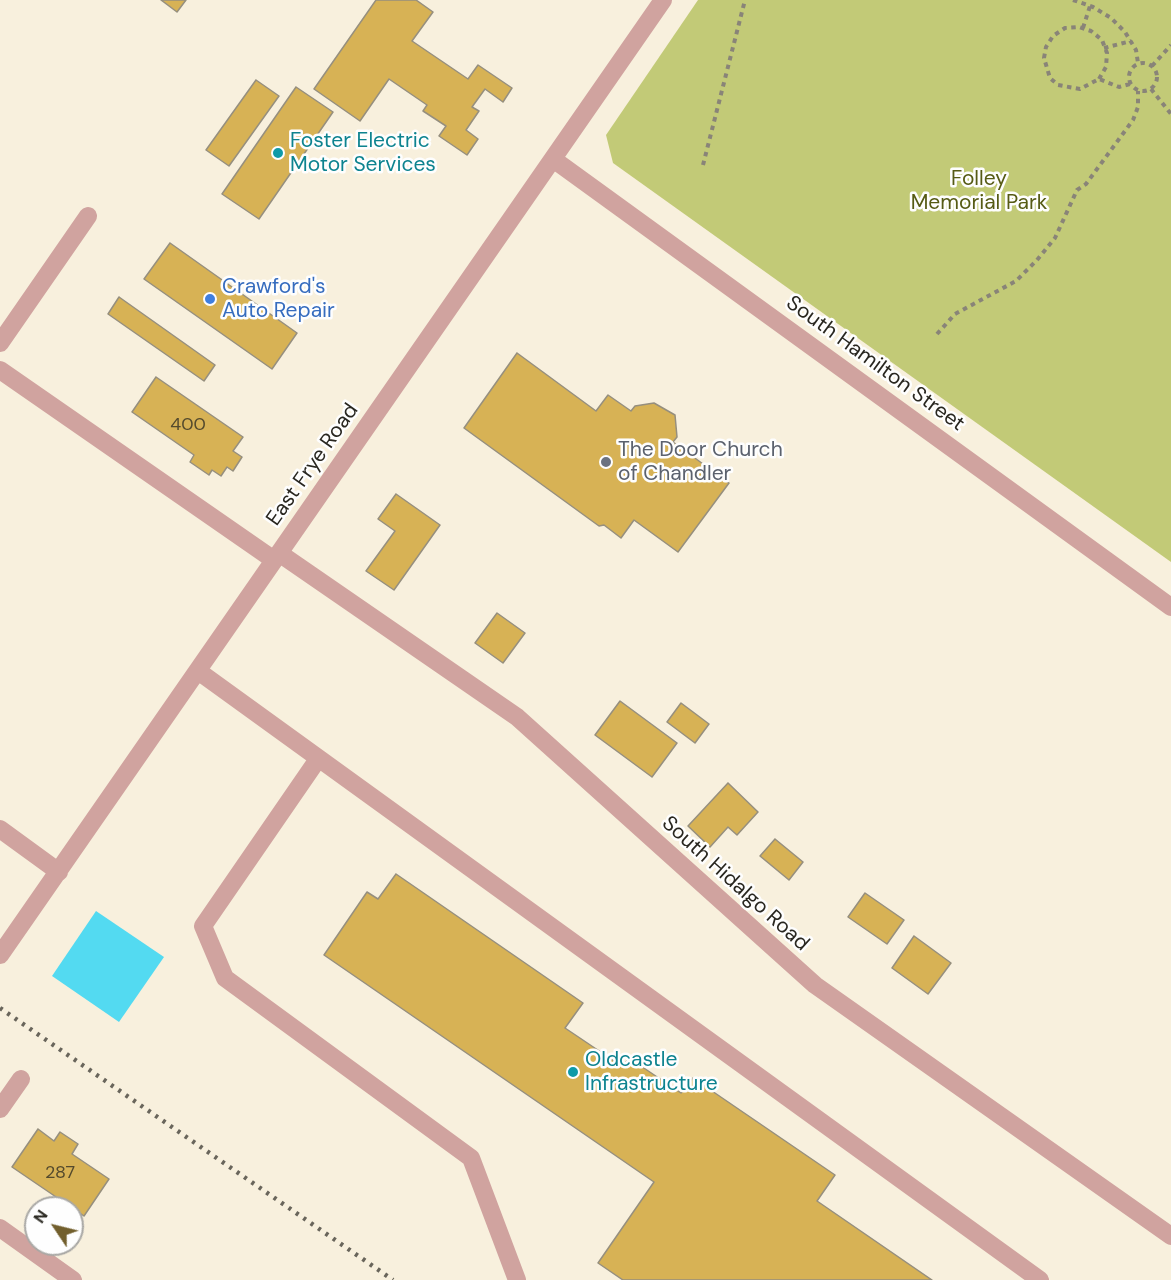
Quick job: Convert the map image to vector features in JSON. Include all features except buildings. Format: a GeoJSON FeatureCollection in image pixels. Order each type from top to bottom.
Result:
{"type":"FeatureCollection","features":[{"type":"Feature","properties":{"kind":"street","name":"East Frye Road"},"geometry":{"type":"LineString","coordinates":[[0,955],[663,0]]}},
{"type":"Feature","properties":{"kind":"street","name":"South Hamilton Street"},"geometry":{"type":"LineString","coordinates":[[553,159],[1171,607]]}},
{"type":"Feature","properties":{"kind":"street"},"geometry":{"type":"LineString","coordinates":[[0,343],[88,216]]}},
{"type":"Feature","properties":{"kind":"street","name":"South Hidalgo Road"},"geometry":{"type":"LineString","coordinates":[[0,370],[517,717],[815,985],[1171,1236]]}},
{"type":"Feature","properties":{"kind":"street"},"geometry":{"type":"LineString","coordinates":[[198,671],[1040,1280]]}},
{"type":"Feature","properties":{"kind":"street"},"geometry":{"type":"LineString","coordinates":[[318,759],[203,926],[225,978],[471,1158],[517,1280]]}},
{"type":"Feature","properties":{"kind":"street"},"geometry":{"type":"LineString","coordinates":[[0,829],[59,872]]}},
{"type":"Feature","properties":{"kind":"street"},"geometry":{"type":"LineString","coordinates":[[0,1109],[21,1079]]}},
{"type":"Feature","properties":{"kind":"street"},"geometry":{"type":"LineString","coordinates":[[0,1228],[73,1280]]}},
{"type":"Feature","properties":{"kind":"path"},"geometry":{"type":"LineString","coordinates":[[703,165],[745,0]]}},
{"type":"Feature","properties":{"kind":"path"},"geometry":{"type":"LineString","coordinates":[[1073,0],[1090,6],[1111,18],[1136,50],[1138,63]]}},
{"type":"Feature","properties":{"kind":"path"},"geometry":{"type":"LineString","coordinates":[[1083,28],[1090,6]]}},
{"type":"Feature","properties":{"kind":"path"},"geometry":{"type":"LineString","coordinates":[[1065,28],[1083,28],[1102,40],[1106,67],[1099,79],[1080,89],[1068,89],[1058,85],[1046,68],[1046,47],[1053,36],[1065,28]]}},
{"type":"Feature","properties":{"kind":"path"},"geometry":{"type":"LineString","coordinates":[[1104,48],[1131,42]]}},
{"type":"Feature","properties":{"kind":"path"},"geometry":{"type":"LineString","coordinates":[[1152,66],[1171,45]]}},
{"type":"Feature","properties":{"kind":"path"},"geometry":{"type":"LineString","coordinates":[[1138,63],[1152,66]]}},
{"type":"Feature","properties":{"kind":"path"},"geometry":{"type":"LineString","coordinates":[[1138,63],[1130,70],[1130,84],[1138,91],[1151,89]]}},
{"type":"Feature","properties":{"kind":"path"},"geometry":{"type":"LineString","coordinates":[[1151,89],[1157,78],[1152,66]]}},
{"type":"Feature","properties":{"kind":"path"},"geometry":{"type":"LineString","coordinates":[[1099,79],[1119,87],[1130,84]]}},
{"type":"Feature","properties":{"kind":"path"},"geometry":{"type":"LineString","coordinates":[[1151,89],[1171,114]]}},
{"type":"Feature","properties":{"kind":"path"},"geometry":{"type":"LineString","coordinates":[[937,334],[955,314],[1016,281],[1037,260],[1055,238],[1077,190],[1086,184],[1133,120],[1138,91]]}},
{"type":"Feature","properties":{"kind":"green space","name":"Folley Memorial Park"},"geometry":{"type":"Polygon","coordinates":[[[698,0],[1171,0],[1171,562],[613,163],[606,135],[698,0]]]}},
{"type":"Feature","properties":{"kind":"water"},"geometry":{"type":"Polygon","coordinates":[[[96,911],[164,957],[119,1022],[52,976],[96,911]]]}},
{"type":"Feature","properties":{"kind":"railway"},"geometry":{"type":"LineString","coordinates":[[0,1008],[393,1280]]}},
{"type":"Feature","properties":{"kind":"place","name":"Foster Electric Motor Services"},"geometry":{"type":"Point","coordinates":[278,153]}},
{"type":"Feature","properties":{"kind":"place","name":"Crawford's Auto Repair"},"geometry":{"type":"Point","coordinates":[210,299]}},
{"type":"Feature","properties":{"kind":"place","name":"The Door Church of Chandler"},"geometry":{"type":"Point","coordinates":[606,462]}},
{"type":"Feature","properties":{"kind":"place","name":"Oldcastle Infrastructure"},"geometry":{"type":"Point","coordinates":[573,1072]}}]}
